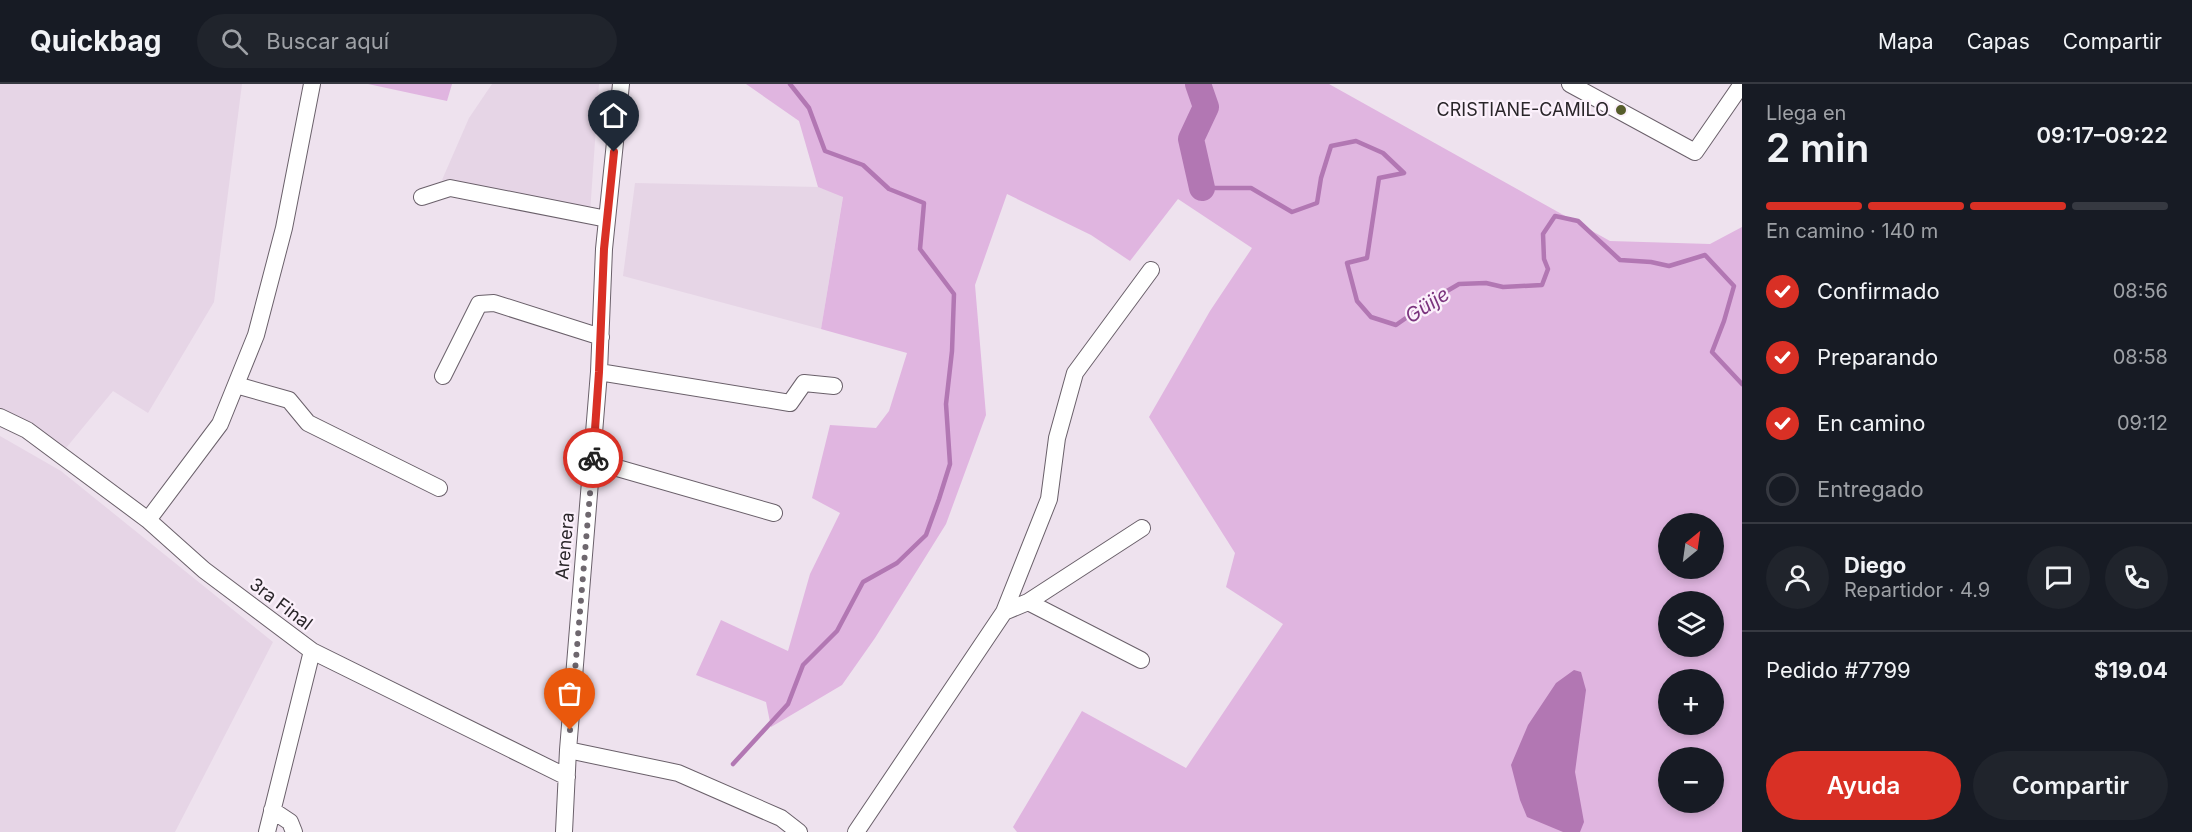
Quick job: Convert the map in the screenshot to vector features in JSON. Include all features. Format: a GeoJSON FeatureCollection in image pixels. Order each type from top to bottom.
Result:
{"type":"FeatureCollection","features":[{"type":"Feature","properties":{"kind":"street"},"geometry":{"type":"LineString","coordinates":[[148,520],[220,424],[256,334],[281,240],[312,84]]}},
{"type":"Feature","properties":{"kind":"street","name":"Arenera"},"geometry":{"type":"LineString","coordinates":[[564,832],[568,750],[593,461],[608,219],[621,84]]}},
{"type":"Feature","properties":{"kind":"street"},"geometry":{"type":"LineString","coordinates":[[1570,84],[1695,152],[1742,84]]}},
{"type":"Feature","properties":{"kind":"street"},"geometry":{"type":"LineString","coordinates":[[422,197],[450,188],[608,219]]}},
{"type":"Feature","properties":{"kind":"street"},"geometry":{"type":"LineString","coordinates":[[856,832],[1004,612],[1049,499],[1057,438],[1075,373],[1151,270]]}},
{"type":"Feature","properties":{"kind":"street"},"geometry":{"type":"LineString","coordinates":[[443,376],[479,304],[494,303],[601,337]]}},
{"type":"Feature","properties":{"kind":"street"},"geometry":{"type":"LineString","coordinates":[[599,372],[790,403],[804,383],[834,386]]}},
{"type":"Feature","properties":{"kind":"street"},"geometry":{"type":"LineString","coordinates":[[236,385],[289,400],[308,423],[439,488]]}},
{"type":"Feature","properties":{"kind":"street","name":"3ra Final"},"geometry":{"type":"LineString","coordinates":[[0,417],[27,430],[148,520],[204,570],[312,651],[567,777]]}},
{"type":"Feature","properties":{"kind":"street"},"geometry":{"type":"LineString","coordinates":[[593,461],[774,513]]}},
{"type":"Feature","properties":{"kind":"street"},"geometry":{"type":"LineString","coordinates":[[1004,612],[1028,602],[1142,528]]}},
{"type":"Feature","properties":{"kind":"street"},"geometry":{"type":"LineString","coordinates":[[1028,602],[1141,660]]}},
{"type":"Feature","properties":{"kind":"street"},"geometry":{"type":"LineString","coordinates":[[267,832],[312,651]]}},
{"type":"Feature","properties":{"kind":"street"},"geometry":{"type":"LineString","coordinates":[[568,750],[678,773],[781,819],[799,832]]}},
{"type":"Feature","properties":{"kind":"street"},"geometry":{"type":"LineString","coordinates":[[272,810],[290,822],[294,832]]}},
{"type":"Feature","properties":{"kind":"shaded area"},"geometry":{"type":"Polygon","coordinates":[[[0,84],[242,84],[214,302],[148,413],[113,391],[66,448],[0,411],[0,84]]]}},
{"type":"Feature","properties":{"kind":"shaded area"},"geometry":{"type":"Polygon","coordinates":[[[368,84],[452,84],[447,101],[368,84]]]}},
{"type":"Feature","properties":{"kind":"shaded area"},"geometry":{"type":"Polygon","coordinates":[[[492,84],[599,84],[590,213],[442,180],[469,118],[492,84]]]}},
{"type":"Feature","properties":{"kind":"shaded area"},"geometry":{"type":"Polygon","coordinates":[[[746,84],[1329,84],[1610,241],[1710,244],[1742,227],[1742,832],[1017,832],[1013,827],[1082,711],[1186,768],[1283,624],[1226,587],[1235,553],[1149,417],[1210,311],[1252,248],[1178,199],[1130,261],[1091,235],[1007,194],[975,285],[986,415],[946,524],[875,638],[842,685],[771,727],[766,702],[696,675],[721,620],[788,651],[810,574],[840,513],[812,498],[830,425],[876,428],[889,411],[907,353],[821,329],[843,197],[818,187],[799,121],[746,84]]]}},
{"type":"Feature","properties":{"kind":"shaded area"},"geometry":{"type":"Polygon","coordinates":[[[635,183],[818,187],[843,196],[821,329],[623,276],[635,183]]]}},
{"type":"Feature","properties":{"kind":"shaded area"},"geometry":{"type":"Polygon","coordinates":[[[0,436],[61,471],[273,642],[175,832],[0,832],[0,436]]]}},
{"type":"Feature","properties":{"kind":"shaded area"},"geometry":{"type":"Polygon","coordinates":[[[1574,670],[1581,672],[1586,690],[1575,772],[1584,822],[1580,832],[1563,832],[1527,817],[1511,765],[1528,725],[1556,683],[1574,670]]]}},
{"type":"Feature","properties":{"kind":"waterway"},"geometry":{"type":"LineString","coordinates":[[733,764],[788,704],[803,665],[837,631],[863,582],[897,563],[926,535],[950,464],[946,404],[952,351],[954,294],[920,249],[924,203],[889,189],[863,165],[825,151],[809,108],[790,84]]}},
{"type":"Feature","properties":{"kind":"waterway","name":"Güije"},"geometry":{"type":"LineString","coordinates":[[1198,84],[1206,107],[1191,139],[1202,188]]}},
{"type":"Feature","properties":{"kind":"waterway","name":"Güije"},"geometry":{"type":"LineString","coordinates":[[1202,188],[1251,188],[1292,212],[1317,203],[1321,178],[1331,146],[1356,141],[1383,153],[1404,173],[1379,178],[1367,258],[1347,263],[1357,301],[1371,317],[1396,325],[1459,284],[1486,283],[1503,287],[1542,285],[1548,269],[1544,259],[1543,234],[1555,216],[1578,221],[1620,260],[1669,266],[1705,255],[1734,286],[1712,352],[1742,384]]}},
{"type":"Feature","properties":{"kind":"way so far"},"geometry":{"type":"LineString","coordinates":[[570,730],[593,458]]}},
{"type":"Feature","properties":{"kind":"place","name":"CRISTIANE-CAMILO"},"geometry":{"type":"Point","coordinates":[1621,110]}},
{"type":"Feature","properties":{"kind":"route"},"geometry":{"type":"LineString","coordinates":[[593,458],[604,249],[614,152]]}}]}
